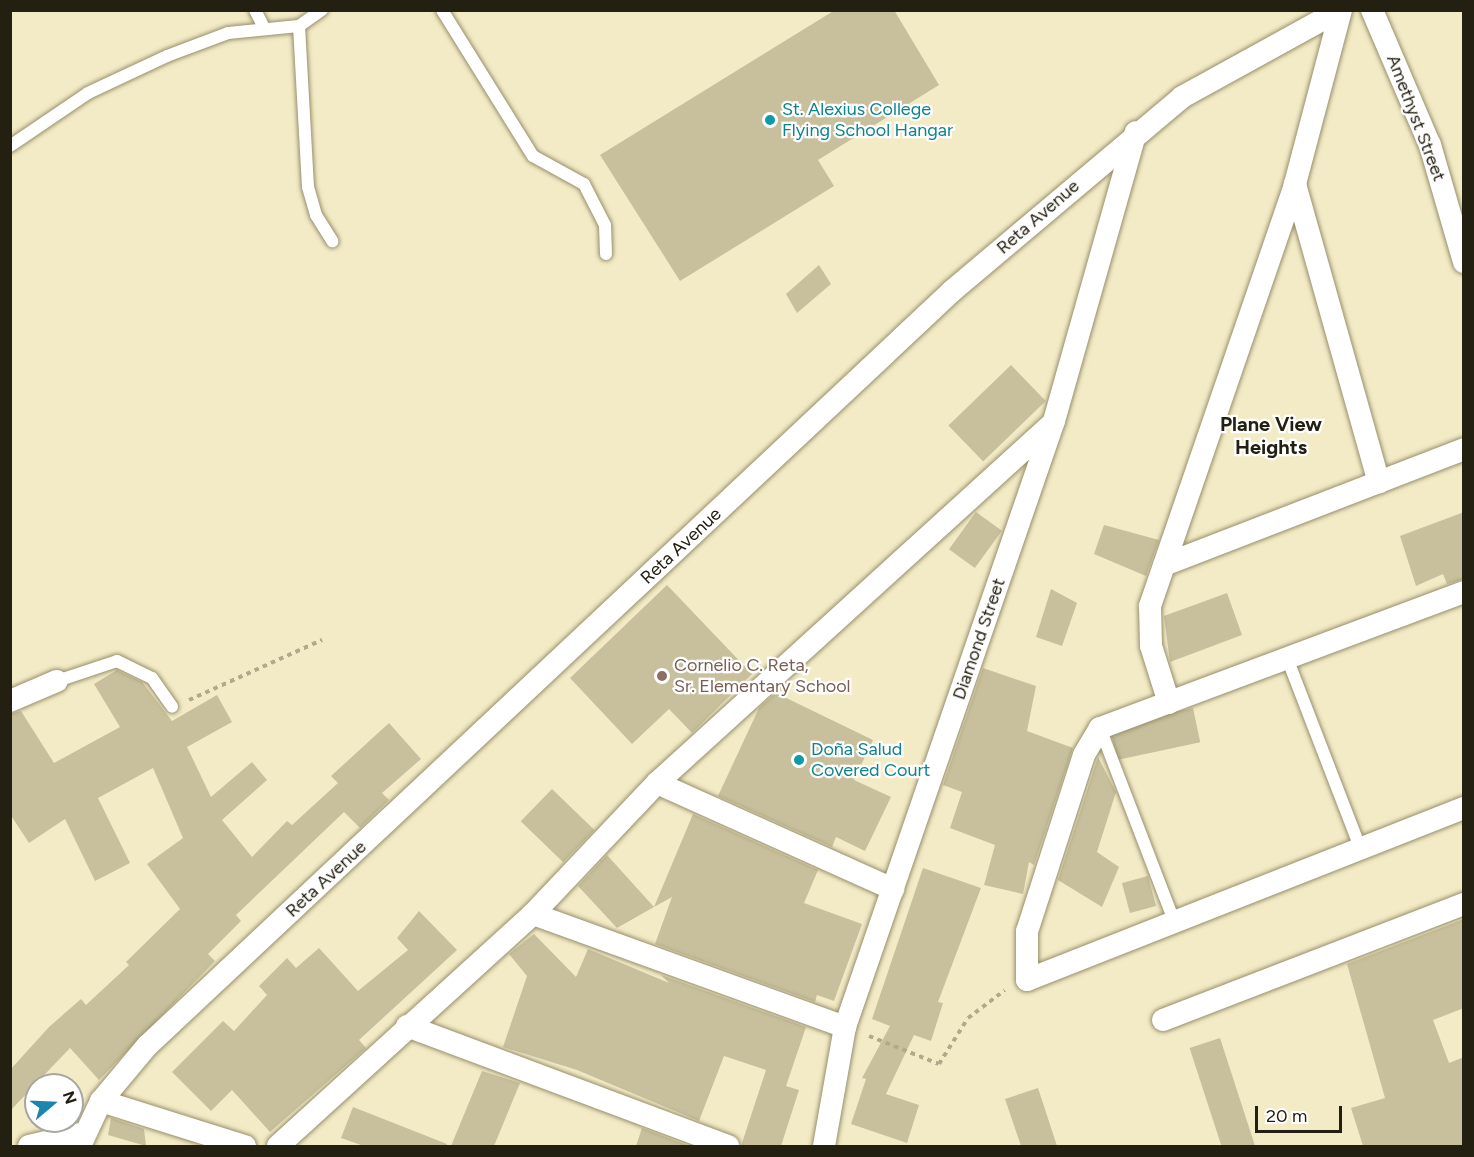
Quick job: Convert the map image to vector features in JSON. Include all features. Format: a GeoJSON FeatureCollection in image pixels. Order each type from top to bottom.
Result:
{"type":"FeatureCollection","features":[{"type":"Feature","properties":{"kind":"street","name":"Reta Avenue"},"geometry":{"type":"LineString","coordinates":[[82,1140],[101,1101],[147,1046],[952,291],[1136,132],[1254,54],[1340,10]]}},
{"type":"Feature","properties":{"kind":"street"},"geometry":{"type":"LineString","coordinates":[[1169,703],[1147,624],[1164,565],[1295,184],[1340,10]]}},
{"type":"Feature","properties":{"kind":"street","name":"Amethyst Street"},"geometry":{"type":"LineString","coordinates":[[1372,10],[1430,145],[1464,262]]}},
{"type":"Feature","properties":{"kind":"street","name":"Diamond Street"},"geometry":{"type":"LineString","coordinates":[[824,1146],[845,1027],[1054,421],[1136,132]]}},
{"type":"Feature","properties":{"kind":"street"},"geometry":{"type":"LineString","coordinates":[[1295,184],[1379,482]]}},
{"type":"Feature","properties":{"kind":"street"},"geometry":{"type":"LineString","coordinates":[[278,1146],[407,1026],[533,914],[657,783],[1054,421]]}},
{"type":"Feature","properties":{"kind":"street"},"geometry":{"type":"LineString","coordinates":[[1164,565],[1464,449]]}},
{"type":"Feature","properties":{"kind":"street"},"geometry":{"type":"LineString","coordinates":[[1464,592],[1100,728],[1084,755],[1027,931],[1027,980],[1464,808]]}},
{"type":"Feature","properties":{"kind":"street"},"geometry":{"type":"LineString","coordinates":[[10,701],[57,681]]}},
{"type":"Feature","properties":{"kind":"street"},"geometry":{"type":"LineString","coordinates":[[657,783],[893,889]]}},
{"type":"Feature","properties":{"kind":"street"},"geometry":{"type":"LineString","coordinates":[[1163,1020],[1464,904]]}},
{"type":"Feature","properties":{"kind":"street"},"geometry":{"type":"LineString","coordinates":[[533,914],[845,1027]]}},
{"type":"Feature","properties":{"kind":"street"},"geometry":{"type":"LineString","coordinates":[[407,1026],[728,1146]]}},
{"type":"Feature","properties":{"kind":"street"},"geometry":{"type":"LineString","coordinates":[[101,1101],[245,1146]]}},
{"type":"Feature","properties":{"kind":"street"},"geometry":{"type":"LineString","coordinates":[[29,1146],[82,1140]]}},
{"type":"Feature","properties":{"kind":"lane"},"geometry":{"type":"LineString","coordinates":[[255,10],[264,28]]}},
{"type":"Feature","properties":{"kind":"lane"},"geometry":{"type":"LineString","coordinates":[[442,10],[533,156],[584,184],[605,225],[606,255]]}},
{"type":"Feature","properties":{"kind":"lane"},"geometry":{"type":"LineString","coordinates":[[10,146],[88,93],[167,56],[228,33],[299,26],[320,14]]}},
{"type":"Feature","properties":{"kind":"lane"},"geometry":{"type":"LineString","coordinates":[[299,26],[308,187],[316,215],[332,241]]}},
{"type":"Feature","properties":{"kind":"lane"},"geometry":{"type":"LineString","coordinates":[[1287,658],[1361,850]]}},
{"type":"Feature","properties":{"kind":"lane"},"geometry":{"type":"LineString","coordinates":[[57,681],[100,663],[126,663],[152,678],[172,707]]}},
{"type":"Feature","properties":{"kind":"lane"},"geometry":{"type":"LineString","coordinates":[[1100,728],[1174,921]]}},
{"type":"Feature","properties":{"kind":"path"},"geometry":{"type":"LineString","coordinates":[[172,707],[322,640]]}},
{"type":"Feature","properties":{"kind":"path"},"geometry":{"type":"LineString","coordinates":[[845,1027],[939,1064],[968,1018],[987,1000],[1027,980]]}},
{"type":"Feature","properties":{"kind":"building","name":"St. Alexius College Flying School Hangar"},"geometry":{"type":"Polygon","coordinates":[[[835,10],[894,10],[939,85],[818,160],[834,186],[680,281],[600,155],[835,10]]]}},
{"type":"Feature","properties":{"kind":"building"},"geometry":{"type":"Polygon","coordinates":[[[819,265],[831,284],[797,313],[786,294],[819,265]]]}},
{"type":"Feature","properties":{"kind":"building"},"geometry":{"type":"Polygon","coordinates":[[[1011,365],[1046,401],[983,461],[948,425],[1011,365]]]}},
{"type":"Feature","properties":{"kind":"building"},"geometry":{"type":"Polygon","coordinates":[[[976,512],[1002,531],[975,568],[949,549],[976,512]]]}},
{"type":"Feature","properties":{"kind":"building"},"geometry":{"type":"Polygon","coordinates":[[[1464,512],[1464,579],[1447,584],[1443,574],[1416,586],[1400,536],[1464,512]]]}},
{"type":"Feature","properties":{"kind":"building"},"geometry":{"type":"Polygon","coordinates":[[[1104,525],[1159,540],[1146,576],[1094,554],[1104,525]]]}},
{"type":"Feature","properties":{"kind":"building","name":"Cornelio C. Reta, Sr. Elementary School"},"geometry":{"type":"Polygon","coordinates":[[[667,585],[752,674],[692,733],[669,709],[632,744],[570,678],[667,585]]]}},
{"type":"Feature","properties":{"kind":"building"},"geometry":{"type":"Polygon","coordinates":[[[1051,589],[1077,603],[1062,646],[1036,637],[1051,589]]]}},
{"type":"Feature","properties":{"kind":"building"},"geometry":{"type":"Polygon","coordinates":[[[1227,593],[1242,635],[1170,662],[1164,616],[1227,593]]]}},
{"type":"Feature","properties":{"kind":"building"},"geometry":{"type":"Polygon","coordinates":[[[983,668],[1036,686],[1027,731],[1073,748],[1034,865],[1029,862],[1023,894],[984,885],[995,845],[950,828],[962,792],[943,785],[983,668]]]}},
{"type":"Feature","properties":{"kind":"building"},"geometry":{"type":"Polygon","coordinates":[[[117,670],[142,682],[172,721],[217,695],[232,722],[187,747],[211,797],[252,762],[267,780],[222,820],[252,857],[287,821],[292,825],[338,783],[331,776],[389,723],[421,759],[382,793],[389,800],[360,828],[344,812],[236,915],[241,921],[208,954],[215,961],[99,1080],[70,1048],[46,1073],[24,1073],[24,1096],[10,1111],[10,1070],[49,1027],[81,999],[86,1005],[129,965],[126,962],[180,909],[147,864],[183,838],[153,768],[98,798],[130,863],[95,881],[65,819],[29,843],[10,814],[10,714],[21,711],[54,763],[120,727],[94,684],[117,670]]]}},
{"type":"Feature","properties":{"kind":"building","name":"Doña Salud Covered Court"},"geometry":{"type":"Polygon","coordinates":[[[776,693],[873,740],[854,780],[891,797],[865,851],[836,837],[832,847],[718,796],[759,708],[776,693]]]}},
{"type":"Feature","properties":{"kind":"building"},"geometry":{"type":"Polygon","coordinates":[[[1193,708],[1200,742],[1117,760],[1110,726],[1193,708]]]}},
{"type":"Feature","properties":{"kind":"building"},"geometry":{"type":"Polygon","coordinates":[[[1098,757],[1116,792],[1097,852],[1119,867],[1102,907],[1058,880],[1098,757]]]}},
{"type":"Feature","properties":{"kind":"building"},"geometry":{"type":"Polygon","coordinates":[[[552,789],[594,830],[563,862],[521,821],[552,789]]]}},
{"type":"Feature","properties":{"kind":"building"},"geometry":{"type":"Polygon","coordinates":[[[693,814],[818,870],[804,903],[862,924],[834,1001],[817,995],[815,1002],[655,944],[672,897],[654,907],[693,814]]]}},
{"type":"Feature","properties":{"kind":"building"},"geometry":{"type":"Polygon","coordinates":[[[607,855],[654,907],[617,928],[578,886],[607,855]]]}},
{"type":"Feature","properties":{"kind":"building"},"geometry":{"type":"Polygon","coordinates":[[[923,868],[981,888],[938,1002],[943,1003],[931,1041],[914,1035],[886,1094],[919,1105],[907,1143],[851,1124],[866,1079],[862,1078],[890,1026],[872,1019],[923,868]]]}},
{"type":"Feature","properties":{"kind":"building"},"geometry":{"type":"Polygon","coordinates":[[[1148,876],[1156,906],[1130,913],[1122,883],[1148,876]]]}},
{"type":"Feature","properties":{"kind":"building"},"geometry":{"type":"Polygon","coordinates":[[[419,911],[457,950],[359,1040],[366,1048],[270,1132],[232,1090],[211,1111],[172,1072],[223,1021],[234,1031],[267,995],[259,986],[287,958],[296,968],[319,948],[358,991],[408,950],[397,938],[419,911]]]}},
{"type":"Feature","properties":{"kind":"building"},"geometry":{"type":"Polygon","coordinates":[[[1464,919],[1464,1008],[1433,1020],[1449,1063],[1464,1057],[1464,1146],[1363,1146],[1351,1108],[1385,1098],[1347,964],[1464,919]]]}},
{"type":"Feature","properties":{"kind":"building"},"geometry":{"type":"Polygon","coordinates":[[[534,934],[576,977],[588,949],[669,983],[661,975],[806,1027],[786,1086],[799,1090],[781,1146],[741,1146],[766,1070],[724,1056],[699,1121],[577,1070],[503,1047],[527,976],[509,954],[534,934]]]}},
{"type":"Feature","properties":{"kind":"building"},"geometry":{"type":"Polygon","coordinates":[[[1220,1038],[1255,1146],[1221,1146],[1190,1048],[1220,1038]]]}},
{"type":"Feature","properties":{"kind":"building"},"geometry":{"type":"Polygon","coordinates":[[[482,1071],[520,1083],[494,1146],[451,1146],[482,1071]]]}},
{"type":"Feature","properties":{"kind":"building"},"geometry":{"type":"Polygon","coordinates":[[[1038,1088],[1057,1146],[1021,1146],[1005,1099],[1038,1088]]]}},
{"type":"Feature","properties":{"kind":"building"},"geometry":{"type":"Polygon","coordinates":[[[353,1107],[447,1144],[446,1146],[364,1146],[341,1138],[353,1107]]]}},
{"type":"Feature","properties":{"kind":"building"},"geometry":{"type":"Polygon","coordinates":[[[111,1118],[144,1129],[146,1146],[108,1135],[111,1118]]]}},
{"type":"Feature","properties":{"kind":"building"},"geometry":{"type":"Polygon","coordinates":[[[642,1128],[689,1146],[636,1146],[642,1128]]]}},
{"type":"Feature","properties":{"kind":"place","name":"St. Alexius College Flying School Hangar"},"geometry":{"type":"Point","coordinates":[770,120]}},
{"type":"Feature","properties":{"kind":"place","name":"Cornelio C. Reta, Sr. Elementary School"},"geometry":{"type":"Point","coordinates":[662,676]}},
{"type":"Feature","properties":{"kind":"place","name":"Doña Salud Covered Court"},"geometry":{"type":"Point","coordinates":[799,760]}},
{"type":"Feature","properties":{"kind":"district","name":"Plane View Heights"},"geometry":{"type":"Point","coordinates":[1271,436]}}]}
